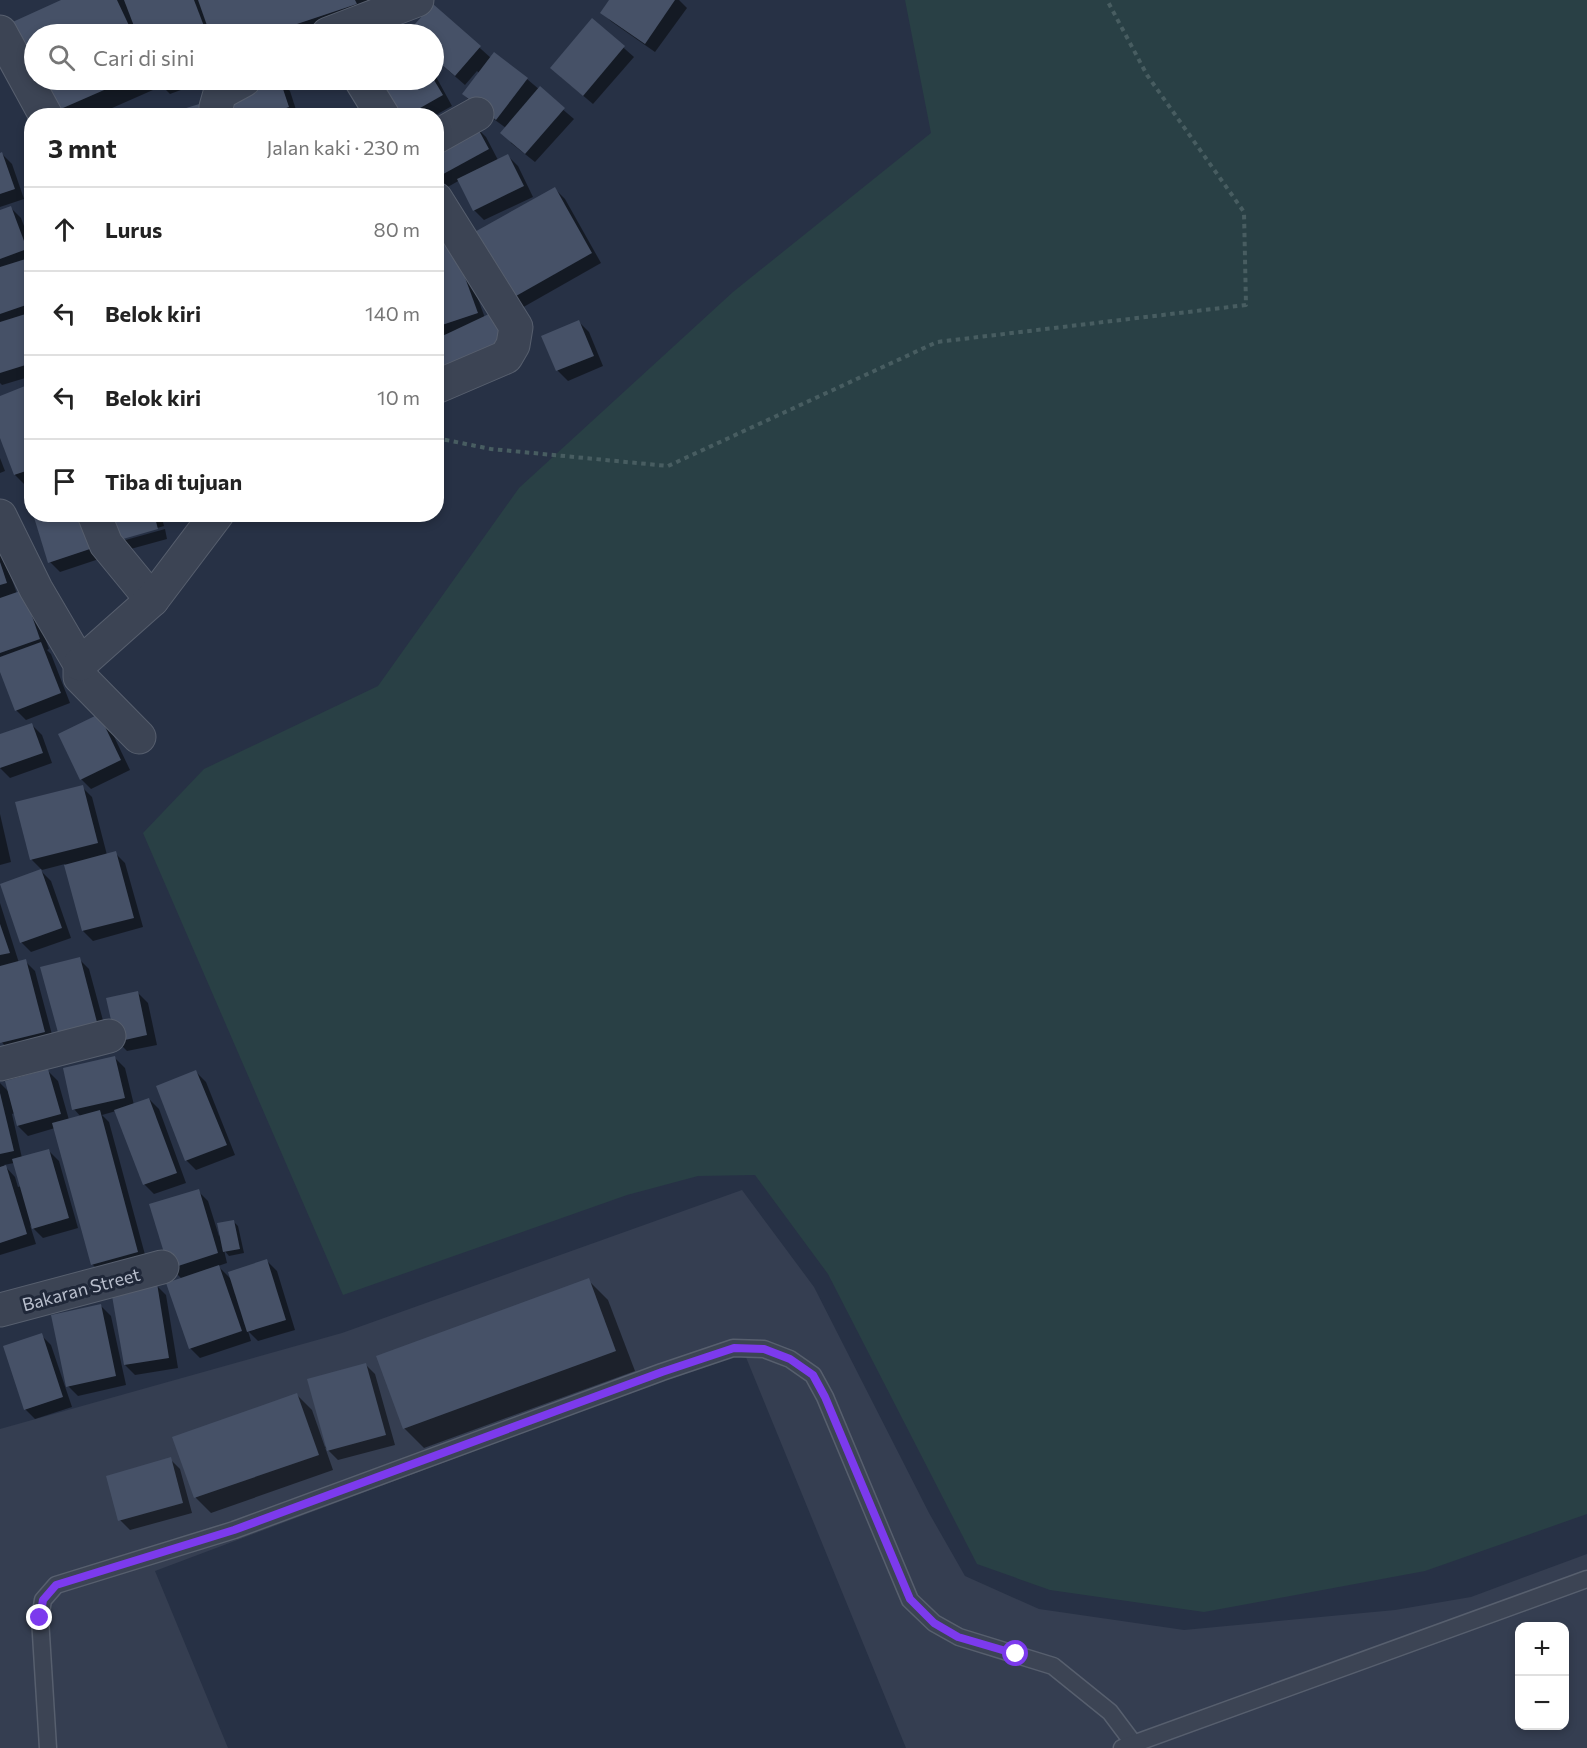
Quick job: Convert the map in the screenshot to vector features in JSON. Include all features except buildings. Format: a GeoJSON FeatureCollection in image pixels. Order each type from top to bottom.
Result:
{"type":"FeatureCollection","features":[{"type":"Feature","properties":{"kind":"street"},"geometry":{"type":"LineString","coordinates":[[356,24],[417,0]]}},
{"type":"Feature","properties":{"kind":"street"},"geometry":{"type":"LineString","coordinates":[[0,32],[24,76]]}},
{"type":"Feature","properties":{"kind":"street"},"geometry":{"type":"LineString","coordinates":[[32,90],[42,108]]}},
{"type":"Feature","properties":{"kind":"street"},"geometry":{"type":"LineString","coordinates":[[216,108],[220,93],[226,90]]}},
{"type":"Feature","properties":{"kind":"street"},"geometry":{"type":"LineString","coordinates":[[367,90],[378,108]]}},
{"type":"Feature","properties":{"kind":"street"},"geometry":{"type":"LineString","coordinates":[[444,133],[477,114]]}},
{"type":"Feature","properties":{"kind":"street"},"geometry":{"type":"LineString","coordinates":[[444,213],[516,327],[513,345],[506,357],[444,384]]}},
{"type":"Feature","properties":{"kind":"street"},"geometry":{"type":"LineString","coordinates":[[0,516],[36,589],[80,664],[80,677],[139,737]]}},
{"type":"Feature","properties":{"kind":"street"},"geometry":{"type":"LineString","coordinates":[[97,522],[106,544],[152,600]]}},
{"type":"Feature","properties":{"kind":"street"},"geometry":{"type":"LineString","coordinates":[[80,664],[152,600],[211,522]]}},
{"type":"Feature","properties":{"kind":"street"},"geometry":{"type":"LineString","coordinates":[[0,1064],[109,1036]]}},
{"type":"Feature","properties":{"kind":"street","name":"Bakaran Street"},"geometry":{"type":"LineString","coordinates":[[0,1310],[162,1267]]}},
{"type":"Feature","properties":{"kind":"lane"},"geometry":{"type":"LineString","coordinates":[[48,1748],[40,1618],[43,1600],[56,1585],[234,1530],[662,1372],[734,1348],[764,1349],[790,1359],[813,1375],[825,1397],[910,1599],[934,1623],[958,1637],[1053,1666],[1110,1712],[1128,1746],[1587,1579]]}},
{"type":"Feature","properties":{"kind":"path"},"geometry":{"type":"LineString","coordinates":[[444,440],[491,449],[668,466],[937,342],[1246,306],[1244,212],[1147,75],[1107,0]]}},
{"type":"Feature","properties":{"kind":"shaded area"},"geometry":{"type":"Polygon","coordinates":[[[742,1190],[814,1287],[929,1513],[965,1576],[1039,1609],[1184,1630],[1395,1610],[1471,1597],[1587,1554],[1587,1748],[906,1748],[743,1350],[155,1571],[228,1748],[0,1748],[0,1429],[342,1333],[742,1190]]]}},
{"type":"Feature","properties":{"kind":"green space"},"geometry":{"type":"Polygon","coordinates":[[[905,0],[1587,0],[1587,1514],[1425,1571],[1204,1612],[1050,1590],[977,1564],[828,1274],[755,1175],[698,1176],[627,1195],[343,1295],[143,833],[204,769],[378,686],[519,488],[733,292],[931,133],[905,0]]]}},
{"type":"Feature","properties":{"kind":"route"},"geometry":{"type":"LineString","coordinates":[[40,1618],[43,1600],[56,1585],[234,1530],[662,1372],[734,1348],[764,1349],[790,1359],[813,1375],[825,1397],[910,1599],[934,1623],[958,1637],[1016,1654]]}}]}
